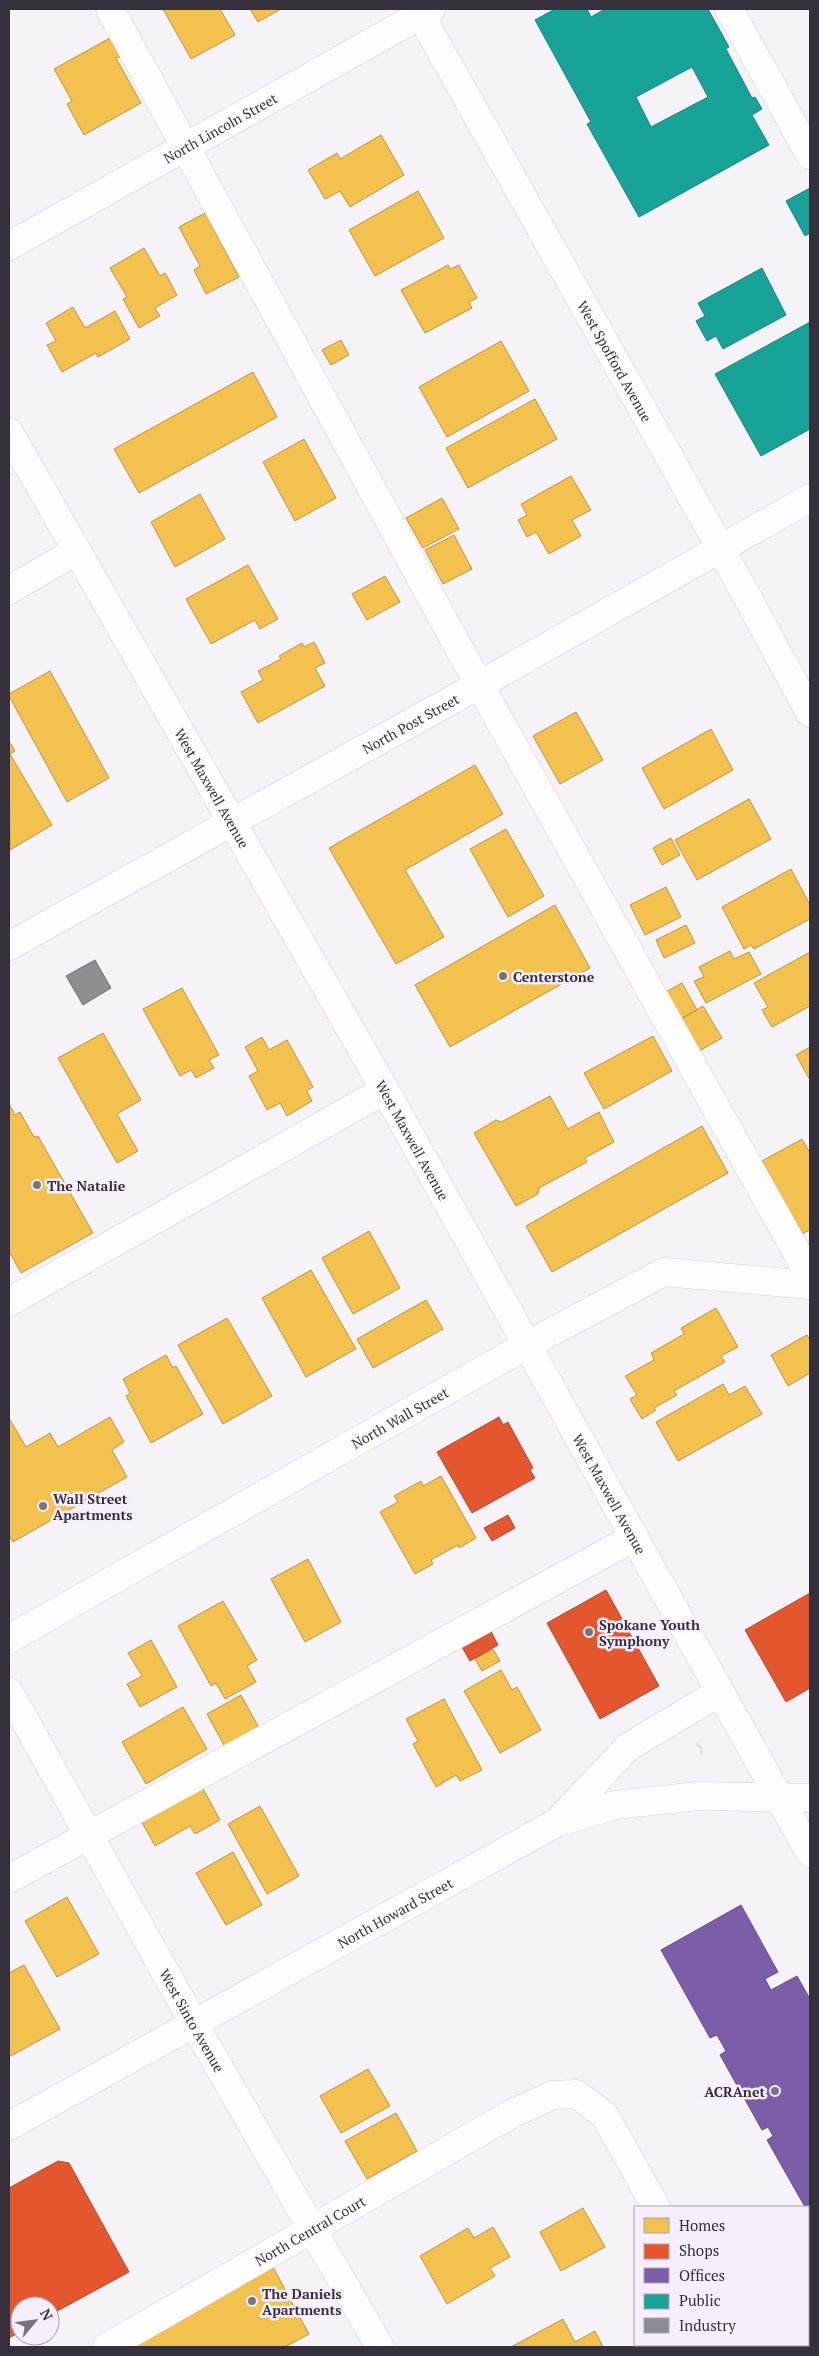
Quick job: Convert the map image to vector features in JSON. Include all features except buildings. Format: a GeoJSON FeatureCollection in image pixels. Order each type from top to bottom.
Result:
{"type":"FeatureCollection","features":[{"type":"Feature","properties":{"kind":"street"},"geometry":{"type":"LineString","coordinates":[[110,9],[479,685],[810,1276]]}},
{"type":"Feature","properties":{"kind":"street"},"geometry":{"type":"LineString","coordinates":[[729,9],[800,114],[810,155]]}},
{"type":"Feature","properties":{"kind":"street","name":"North Lincoln Street"},"geometry":{"type":"LineString","coordinates":[[9,246],[423,11]]}},
{"type":"Feature","properties":{"kind":"street","name":"West Spofford Avenue"},"geometry":{"type":"LineString","coordinates":[[423,11],[810,713]]}},
{"type":"Feature","properties":{"kind":"street","name":"West Maxwell Avenue"},"geometry":{"type":"LineString","coordinates":[[9,432],[230,823],[385,1090],[810,1852]]}},
{"type":"Feature","properties":{"kind":"street","name":"North Post Street"},"geometry":{"type":"LineString","coordinates":[[9,946],[479,685],[720,547],[810,498]]}},
{"type":"Feature","properties":{"kind":"street"},"geometry":{"type":"LineString","coordinates":[[9,590],[76,551]]}},
{"type":"Feature","properties":{"kind":"street"},"geometry":{"type":"LineString","coordinates":[[9,1302],[385,1090]]}},
{"type":"Feature","properties":{"kind":"street","name":"North Wall Street"},"geometry":{"type":"LineString","coordinates":[[9,1639],[527,1345],[664,1272],[810,1286]]}},
{"type":"Feature","properties":{"kind":"street"},"geometry":{"type":"LineString","coordinates":[[9,1879],[635,1537]]}},
{"type":"Feature","properties":{"kind":"street","name":"West Sinto Avenue"},"geometry":{"type":"LineString","coordinates":[[9,1692],[194,2022],[380,2347]]}},
{"type":"Feature","properties":{"kind":"street"},"geometry":{"type":"LineString","coordinates":[[556,1823],[628,1747],[720,1692]]}},
{"type":"Feature","properties":{"kind":"street","name":"North Howard Street"},"geometry":{"type":"LineString","coordinates":[[9,2126],[556,1823],[624,1804],[699,1796],[810,1798]]}},
{"type":"Feature","properties":{"kind":"street","name":"North Central Court"},"geometry":{"type":"LineString","coordinates":[[107,2347],[313,2230],[513,2112],[553,2095],[577,2094],[605,2116],[655,2206]]}},
{"type":"Feature","properties":{"kind":"path"},"geometry":{"type":"LineString","coordinates":[[699,1746],[707,1747]]}},
{"type":"Feature","properties":{"kind":"place","name":"Centerstone"},"geometry":{"type":"Point","coordinates":[503,976]}},
{"type":"Feature","properties":{"kind":"place","name":"The Natalie"},"geometry":{"type":"Point","coordinates":[37,1185]}},
{"type":"Feature","properties":{"kind":"place","name":"Wall Street Apartments"},"geometry":{"type":"Point","coordinates":[43,1506]}},
{"type":"Feature","properties":{"kind":"place","name":"Spokane Youth Symphony"},"geometry":{"type":"Point","coordinates":[589,1632]}},
{"type":"Feature","properties":{"kind":"place","name":"ACRAnet"},"geometry":{"type":"Point","coordinates":[775,2091]}},
{"type":"Feature","properties":{"kind":"place","name":"The Daniels Apartments"},"geometry":{"type":"Point","coordinates":[252,2301]}}]}
